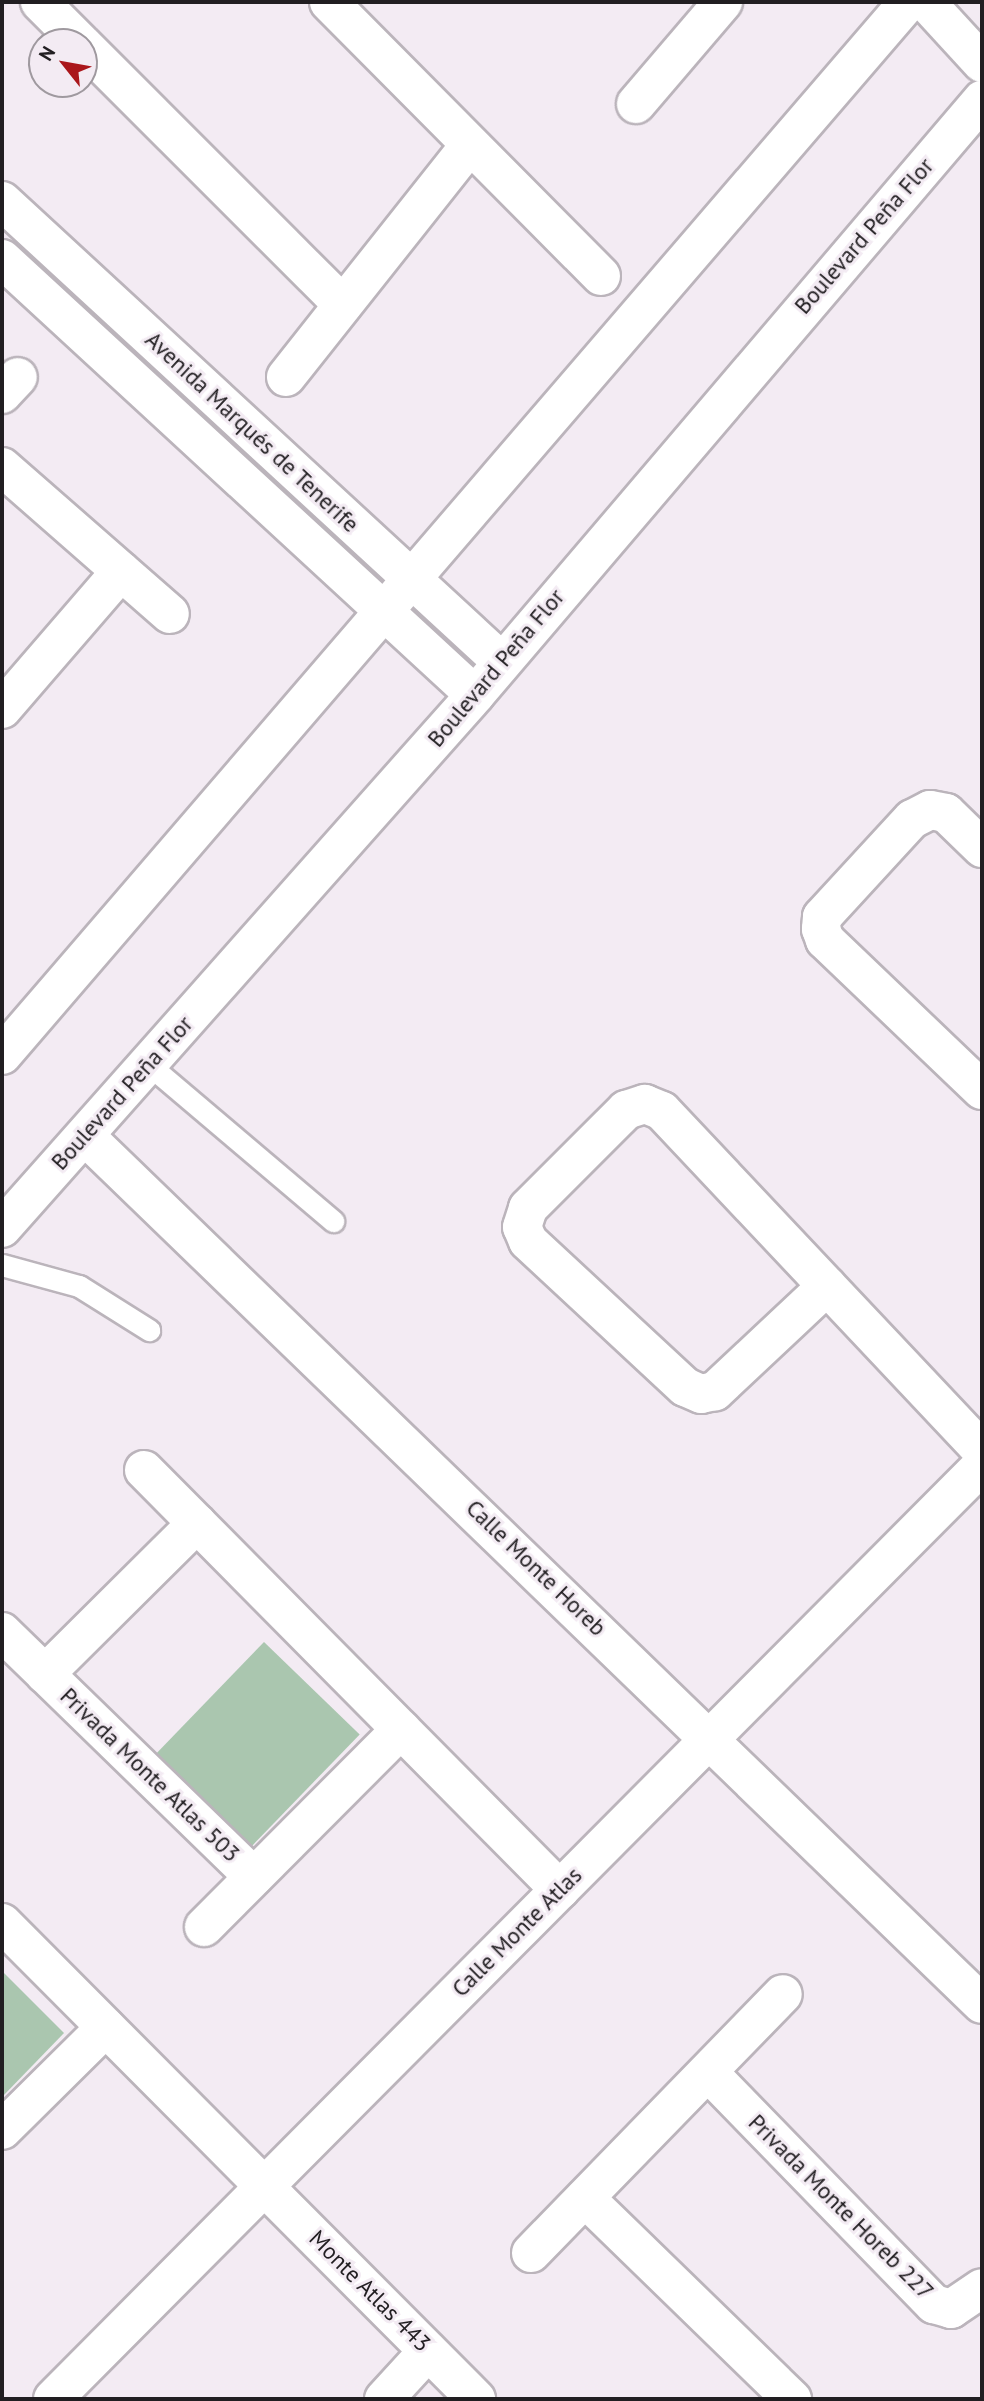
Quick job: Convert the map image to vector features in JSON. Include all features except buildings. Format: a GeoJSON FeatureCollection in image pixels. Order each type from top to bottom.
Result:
{"type":"FeatureCollection","features":[{"type":"Feature","properties":{"kind":"street"},"geometry":{"type":"LineString","coordinates":[[40,2],[66,28]]}},
{"type":"Feature","properties":{"kind":"street"},"geometry":{"type":"LineString","coordinates":[[329,2],[601,276]]}},
{"type":"Feature","properties":{"kind":"street"},"geometry":{"type":"LineString","coordinates":[[2,1055],[414,582],[908,2]]}},
{"type":"Feature","properties":{"kind":"street"},"geometry":{"type":"LineString","coordinates":[[926,2],[982,63]]}},
{"type":"Feature","properties":{"kind":"street"},"geometry":{"type":"LineString","coordinates":[[636,104],[704,9]]}},
{"type":"Feature","properties":{"kind":"street"},"geometry":{"type":"LineString","coordinates":[[98,60],[343,305]]}},
{"type":"Feature","properties":{"kind":"street","name":"Boulevard Peña Flor"},"geometry":{"type":"LineString","coordinates":[[2,1228],[475,695],[982,100]]}},
{"type":"Feature","properties":{"kind":"street"},"geometry":{"type":"LineString","coordinates":[[286,377],[470,145]]}},
{"type":"Feature","properties":{"kind":"street","name":"Avenida Marqués de Tenerife"},"geometry":{"type":"LineString","coordinates":[[2,201],[502,662]]}},
{"type":"Feature","properties":{"kind":"street","name":"Avenida Marqués de Tenerife"},"geometry":{"type":"LineString","coordinates":[[2,259],[384,614],[475,695]]}},
{"type":"Feature","properties":{"kind":"street"},"geometry":{"type":"LineString","coordinates":[[2,467],[170,614]]}},
{"type":"Feature","properties":{"kind":"street"},"geometry":{"type":"LineString","coordinates":[[2,709],[121,571]]}},
{"type":"Feature","properties":{"kind":"street"},"geometry":{"type":"LineString","coordinates":[[982,848],[946,813],[930,810],[912,819],[822,917],[821,929],[825,940],[982,1090]]}},
{"type":"Feature","properties":{"kind":"street"},"geometry":{"type":"LineString","coordinates":[[827,1286],[715,1391],[701,1394],[685,1387],[547,1259],[522,1227],[528,1208],[626,1110],[645,1104],[662,1111],[982,1450]]}},
{"type":"Feature","properties":{"kind":"street","name":"Calle Monte Horeb"},"geometry":{"type":"LineString","coordinates":[[85,1136],[712,1736],[982,2004]]}},
{"type":"Feature","properties":{"kind":"street","name":"Calle Monte Atlas"},"geometry":{"type":"LineString","coordinates":[[52,2399],[263,2183],[560,1890],[982,1465]]}},
{"type":"Feature","properties":{"kind":"street"},"geometry":{"type":"LineString","coordinates":[[144,1470],[560,1890]]}},
{"type":"Feature","properties":{"kind":"street","name":"Privada Monte Atlas 503"},"geometry":{"type":"LineString","coordinates":[[46,1674],[197,1523]]}},
{"type":"Feature","properties":{"kind":"street","name":"Privada Monte Atlas 503"},"geometry":{"type":"LineString","coordinates":[[2,1632],[254,1877]]}},
{"type":"Feature","properties":{"kind":"street","name":"Privada Monte Atlas 503"},"geometry":{"type":"LineString","coordinates":[[204,1927],[401,1729]]}},
{"type":"Feature","properties":{"kind":"street","name":"Monte Atlas 443"},"geometry":{"type":"LineString","coordinates":[[2,1923],[476,2399]]}},
{"type":"Feature","properties":{"kind":"street"},"geometry":{"type":"LineString","coordinates":[[531,2253],[783,1994]]}},
{"type":"Feature","properties":{"kind":"street"},"geometry":{"type":"LineString","coordinates":[[2,2130],[106,2027]]}},
{"type":"Feature","properties":{"kind":"street","name":"Privada Monte Horeb 227"},"geometry":{"type":"LineString","coordinates":[[708,2072],[934,2304],[951,2309],[982,2288]]}},
{"type":"Feature","properties":{"kind":"street"},"geometry":{"type":"LineString","coordinates":[[585,2198],[792,2399]]}},
{"type":"Feature","properties":{"kind":"street"},"geometry":{"type":"LineString","coordinates":[[384,2399],[429,2351]]}},
{"type":"Feature","properties":{"kind":"lane"},"geometry":{"type":"LineString","coordinates":[[148,1064],[333,1221]]}},
{"type":"Feature","properties":{"kind":"lane"},"geometry":{"type":"LineString","coordinates":[[2,1265],[79,1286],[149,1330]]}},
{"type":"Feature","properties":{"kind":"green space"},"geometry":{"type":"Polygon","coordinates":[[[264,1642],[360,1734],[246,1852],[151,1759],[264,1642]]]}},
{"type":"Feature","properties":{"kind":"green space"},"geometry":{"type":"Polygon","coordinates":[[[2,1971],[64,2033],[2,2097],[2,1971]]]}}]}
